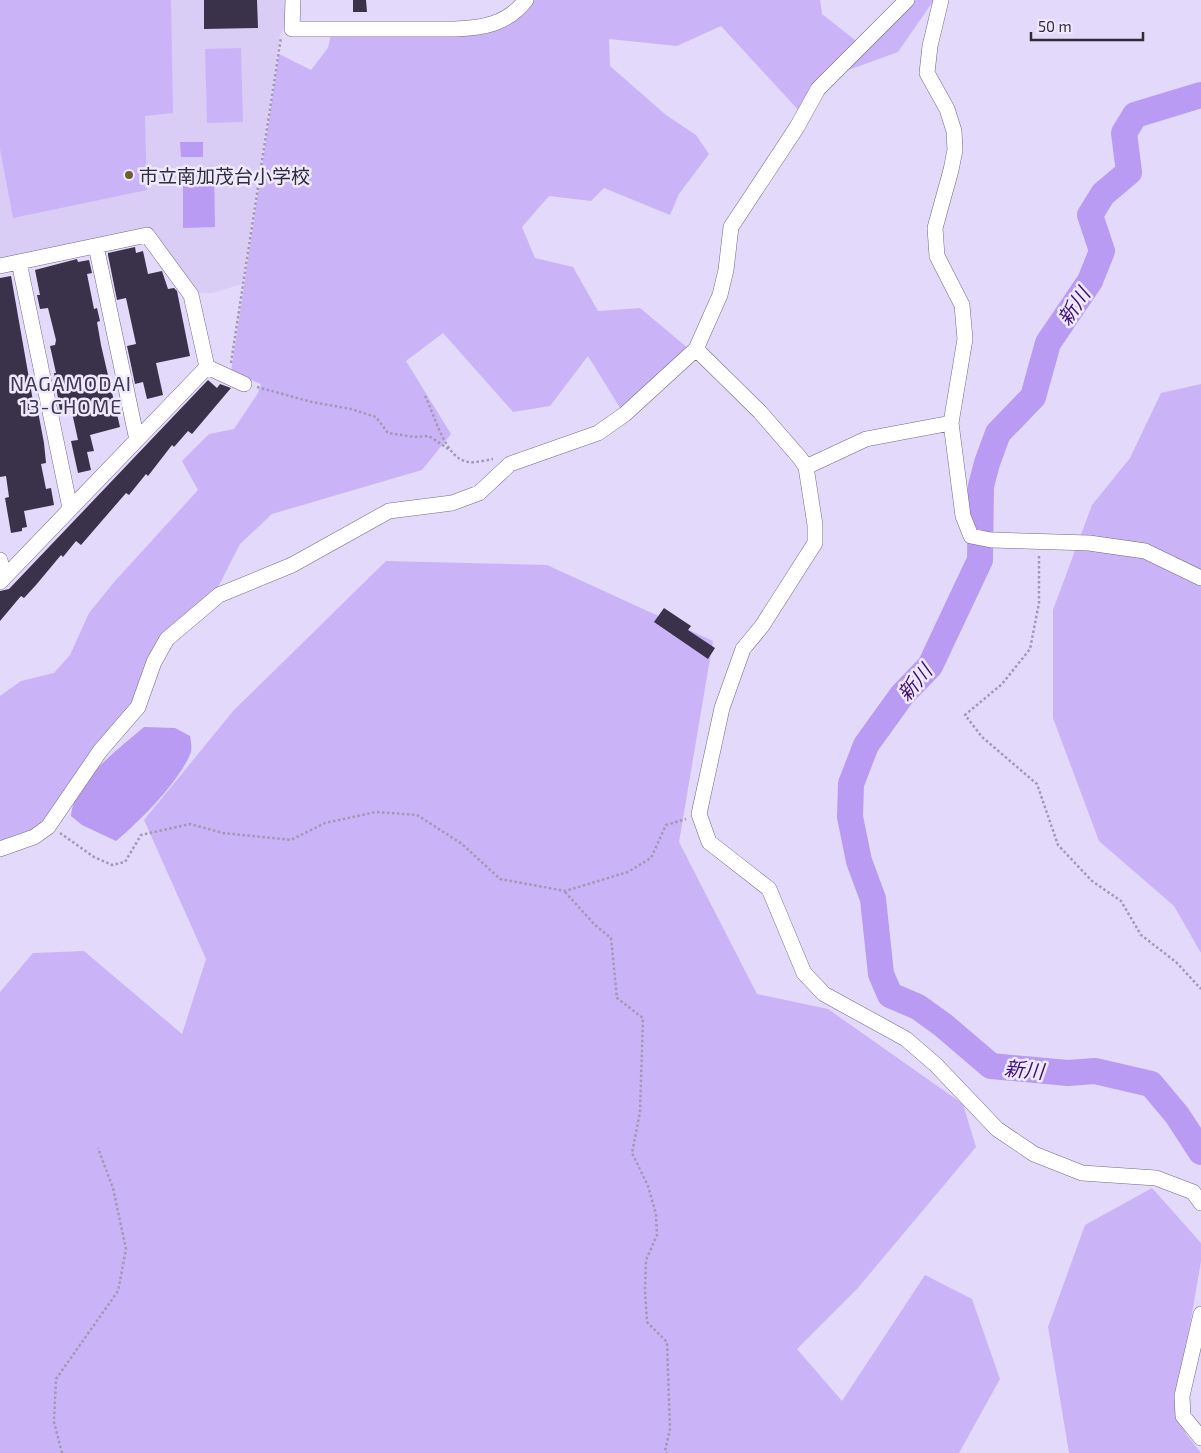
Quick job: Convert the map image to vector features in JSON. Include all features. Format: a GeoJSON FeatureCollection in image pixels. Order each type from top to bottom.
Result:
{"type":"FeatureCollection","features":[{"type":"Feature","properties":{"kind":"street"},"geometry":{"type":"LineString","coordinates":[[293,0],[292,29],[476,28],[487,26],[509,17],[526,0]]}},
{"type":"Feature","properties":{"kind":"street"},"geometry":{"type":"LineString","coordinates":[[0,849],[34,837],[48,827],[100,751],[138,707],[154,662],[167,639],[219,595],[292,565],[389,511],[452,503],[479,494],[510,464],[598,433],[625,414],[696,349],[720,295],[726,270],[731,228],[735,220],[797,127],[818,89],[908,0]]}},
{"type":"Feature","properties":{"kind":"street"},"geometry":{"type":"LineString","coordinates":[[942,0],[930,46],[927,73],[947,109],[954,131],[954,150],[952,170],[935,228],[937,256],[962,305],[965,326],[966,339],[951,423],[963,516],[971,536],[991,540],[1089,543],[1145,550],[1201,578]]}},
{"type":"Feature","properties":{"kind":"street"},"geometry":{"type":"LineString","coordinates":[[0,266],[146,235],[191,295],[207,366],[244,384]]}},
{"type":"Feature","properties":{"kind":"street"},"geometry":{"type":"LineString","coordinates":[[96,246],[137,440]]}},
{"type":"Feature","properties":{"kind":"street"},"geometry":{"type":"LineString","coordinates":[[19,262],[70,508]]}},
{"type":"Feature","properties":{"kind":"street"},"geometry":{"type":"LineString","coordinates":[[696,349],[786,439],[806,467],[815,525],[815,543],[762,626],[743,649],[722,708],[699,814],[710,842],[769,889],[804,973],[824,994],[906,1039],[936,1065],[998,1129],[1034,1154],[1082,1173],[1156,1178],[1193,1192],[1201,1203]]}},
{"type":"Feature","properties":{"kind":"street"},"geometry":{"type":"LineString","coordinates":[[2,580],[207,366]]}},
{"type":"Feature","properties":{"kind":"street"},"geometry":{"type":"LineString","coordinates":[[806,467],[866,439],[951,423]]}},
{"type":"Feature","properties":{"kind":"street"},"geometry":{"type":"LineString","coordinates":[[0,560],[2,580]]}},
{"type":"Feature","properties":{"kind":"street"},"geometry":{"type":"LineString","coordinates":[[1201,1314],[1182,1396],[1183,1416],[1201,1438]]}},
{"type":"Feature","properties":{"kind":"path"},"geometry":{"type":"LineString","coordinates":[[228,377],[281,35],[292,29]]}},
{"type":"Feature","properties":{"kind":"path"},"geometry":{"type":"LineString","coordinates":[[244,384],[312,402],[351,409],[376,417],[388,432],[414,437],[428,436],[450,450],[457,458],[469,462],[497,458]]}},
{"type":"Feature","properties":{"kind":"path"},"geometry":{"type":"LineString","coordinates":[[425,396],[450,450]]}},
{"type":"Feature","properties":{"kind":"path"},"geometry":{"type":"LineString","coordinates":[[1039,541],[1039,603],[1030,649],[1002,684],[965,715],[982,737],[1037,784],[1058,845],[1092,881],[1121,901],[1141,934],[1176,962],[1201,989]]}},
{"type":"Feature","properties":{"kind":"path"},"geometry":{"type":"LineString","coordinates":[[48,827],[74,841],[94,857],[112,865],[125,862],[140,835],[190,824],[223,833],[291,840],[325,823],[376,812],[417,815],[462,844],[500,879],[565,891],[628,872],[651,858],[666,826],[699,814]]}},
{"type":"Feature","properties":{"kind":"path"},"geometry":{"type":"LineString","coordinates":[[565,891],[595,925],[611,938],[617,998],[643,1018],[640,1112],[632,1153],[648,1186],[656,1214],[657,1235],[646,1260],[645,1291],[647,1322],[668,1342],[670,1429],[667,1453]]}},
{"type":"Feature","properties":{"kind":"path"},"geometry":{"type":"LineString","coordinates":[[62,1453],[54,1422],[56,1379],[118,1291],[126,1249],[113,1188],[98,1148]]}},
{"type":"Feature","properties":{"kind":"shaded area","name":"市立南加茂台小学校"},"geometry":{"type":"Polygon","coordinates":[[[0,0],[286,0],[284,29],[280,34],[242,284],[212,293],[198,293],[150,229],[0,260],[0,0]]]}},
{"type":"Feature","properties":{"kind":"shaded area"},"geometry":{"type":"Polygon","coordinates":[[[0,0],[171,0],[173,113],[145,116],[147,190],[13,218],[0,149],[0,0]]]}},
{"type":"Feature","properties":{"kind":"shaded area"},"geometry":{"type":"Polygon","coordinates":[[[534,0],[820,0],[822,14],[860,44],[801,113],[721,26],[677,46],[609,39],[610,66],[666,115],[696,135],[709,154],[679,194],[670,215],[604,188],[591,201],[549,196],[522,227],[535,258],[573,267],[598,311],[640,308],[689,349],[622,411],[588,356],[550,406],[513,412],[443,333],[406,361],[451,434],[422,470],[272,514],[240,544],[213,597],[183,621],[138,703],[44,827],[0,847],[0,696],[21,681],[54,673],[70,655],[89,613],[115,581],[198,490],[182,461],[209,434],[234,429],[258,393],[261,384],[231,372],[279,54],[311,70],[328,48],[331,34],[476,34],[532,4],[534,0]]]}},
{"type":"Feature","properties":{"kind":"shaded area"},"geometry":{"type":"Polygon","coordinates":[[[907,0],[934,0],[898,52],[840,73],[907,0]]]}},
{"type":"Feature","properties":{"kind":"shaded area"},"geometry":{"type":"Polygon","coordinates":[[[241,48],[243,122],[207,123],[205,49],[241,48]]]}},
{"type":"Feature","properties":{"kind":"shaded area"},"geometry":{"type":"Polygon","coordinates":[[[180,142],[203,142],[203,157],[181,157],[180,142]]]}},
{"type":"Feature","properties":{"kind":"shaded area"},"geometry":{"type":"Polygon","coordinates":[[[214,173],[215,227],[183,228],[183,174],[214,173]]]}},
{"type":"Feature","properties":{"kind":"shaded area"},"geometry":{"type":"Polygon","coordinates":[[[1201,384],[1201,953],[1174,906],[1099,841],[1053,718],[1053,610],[1092,505],[1130,458],[1161,393],[1201,384]]]}},
{"type":"Feature","properties":{"kind":"shaded area"},"geometry":{"type":"Polygon","coordinates":[[[386,561],[547,565],[713,641],[679,842],[757,994],[828,1009],[963,1104],[976,1147],[857,1289],[797,1349],[842,1401],[925,1275],[972,1299],[1000,1379],[959,1453],[0,1453],[0,992],[33,953],[84,951],[182,1034],[206,959],[144,820],[234,710],[386,561]]]}},
{"type":"Feature","properties":{"kind":"shaded area"},"geometry":{"type":"Polygon","coordinates":[[[144,727],[175,728],[190,736],[191,752],[169,788],[116,841],[82,825],[71,816],[74,803],[80,790],[100,766],[144,727]]]}},
{"type":"Feature","properties":{"kind":"shaded area"},"geometry":{"type":"Polygon","coordinates":[[[1152,1188],[1201,1243],[1201,1261],[1176,1407],[1186,1434],[1201,1453],[1069,1453],[1048,1327],[1085,1225],[1152,1188]]]}},
{"type":"Feature","properties":{"kind":"building"},"geometry":{"type":"Polygon","coordinates":[[[204,0],[257,0],[258,28],[204,29],[204,0]]]}},
{"type":"Feature","properties":{"kind":"building"},"geometry":{"type":"Polygon","coordinates":[[[353,0],[366,0],[367,12],[353,12],[353,0]]]}},
{"type":"Feature","properties":{"kind":"building"},"geometry":{"type":"Polygon","coordinates":[[[135,247],[136,253],[143,251],[148,274],[162,271],[168,289],[174,288],[177,291],[190,356],[156,363],[163,395],[147,399],[143,382],[135,384],[127,346],[136,344],[126,298],[117,300],[108,255],[108,253],[135,247]]]}},
{"type":"Feature","properties":{"kind":"building"},"geometry":{"type":"Polygon","coordinates":[[[77,259],[78,262],[89,260],[92,273],[87,274],[94,309],[97,308],[100,321],[97,322],[101,345],[120,427],[90,435],[94,451],[87,452],[91,470],[78,473],[71,441],[78,440],[71,408],[60,411],[54,373],[56,373],[50,346],[55,345],[56,340],[48,308],[40,309],[37,295],[40,295],[35,270],[77,259]]]}},
{"type":"Feature","properties":{"kind":"building"},"geometry":{"type":"Polygon","coordinates":[[[11,276],[33,401],[36,401],[44,443],[46,463],[41,464],[46,489],[51,488],[54,505],[24,511],[27,527],[22,528],[22,531],[11,533],[5,498],[9,497],[6,476],[0,477],[0,278],[11,276]]]}},
{"type":"Feature","properties":{"kind":"building"},"geometry":{"type":"Polygon","coordinates":[[[208,380],[217,388],[220,384],[231,388],[192,434],[188,431],[174,447],[172,445],[148,476],[146,474],[129,495],[126,493],[81,545],[76,541],[63,557],[61,555],[24,598],[21,596],[0,621],[0,591],[9,589],[208,380]]]}},
{"type":"Feature","properties":{"kind":"building"},"geometry":{"type":"Polygon","coordinates":[[[664,608],[691,626],[688,630],[715,648],[708,659],[654,622],[664,608]]]}},
{"type":"Feature","properties":{"kind":"waterway","name":"新川"},"geometry":{"type":"LineString","coordinates":[[1201,95],[1135,115],[1124,133],[1129,172],[1103,194],[1090,215],[1102,251],[1090,281],[1048,343],[1033,397],[998,433],[987,463],[981,486],[980,560],[930,666],[902,695],[866,745],[851,784],[850,817],[859,861],[873,899],[881,974],[890,995],[918,1007],[943,1025],[991,1066],[1068,1073],[1095,1071],[1151,1084],[1177,1115],[1201,1152]]}},
{"type":"Feature","properties":{"kind":"place","name":"市立南加茂台小学校"},"geometry":{"type":"Point","coordinates":[129,175]}},
{"type":"Feature","properties":{"kind":"district","name":"NAGAMODAI 13-CHOME"},"geometry":{"type":"Point","coordinates":[71,394]}}]}
